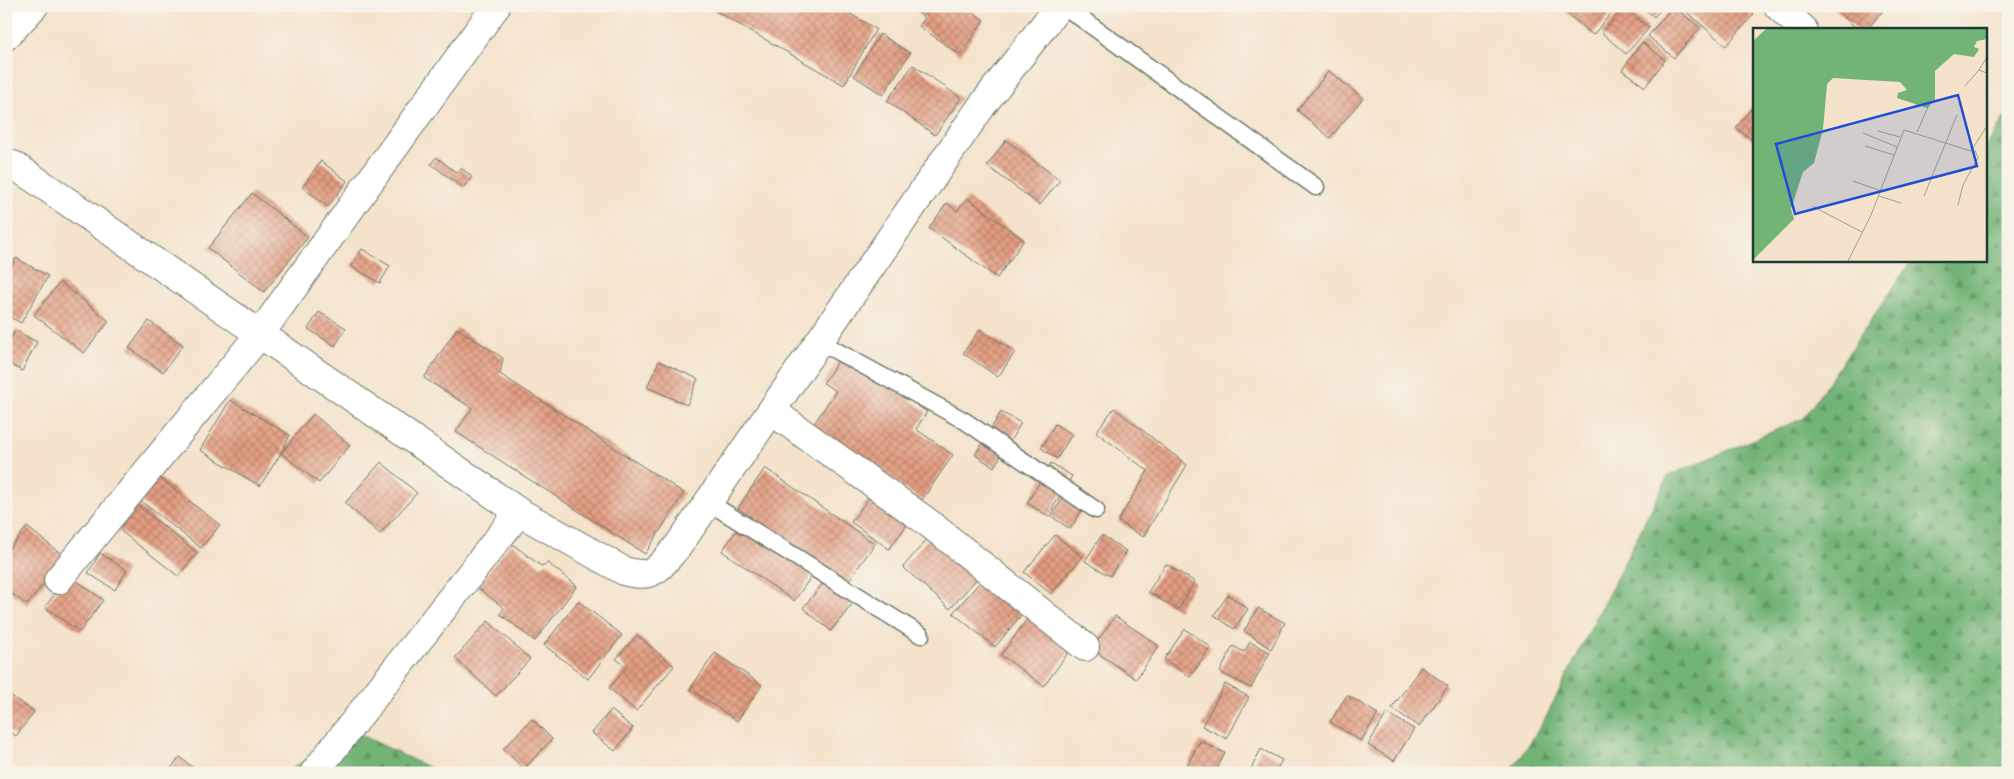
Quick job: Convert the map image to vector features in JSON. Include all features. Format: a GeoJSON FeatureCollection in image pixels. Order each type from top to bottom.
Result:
{"type":"FeatureCollection","features":[{"type":"Feature","properties":{"kind":"street"},"geometry":{"type":"LineString","coordinates":[[58,580],[260,334],[496,6]]}},
{"type":"Feature","properties":{"kind":"street"},"geometry":{"type":"LineString","coordinates":[[6,164],[13,165],[30,176],[519,512],[624,571],[641,576],[654,572],[678,546],[773,412],[981,107],[1059,6]]}},
{"type":"Feature","properties":{"kind":"street"},"geometry":{"type":"LineString","coordinates":[[1778,6],[1802,28]]}},
{"type":"Feature","properties":{"kind":"street"},"geometry":{"type":"LineString","coordinates":[[6,36],[29,8]]}},
{"type":"Feature","properties":{"kind":"street"},"geometry":{"type":"LineString","coordinates":[[773,412],[926,521],[1084,647]]}},
{"type":"Feature","properties":{"kind":"street"},"geometry":{"type":"LineString","coordinates":[[314,773],[519,512]]}},
{"type":"Feature","properties":{"kind":"lane"},"geometry":{"type":"LineString","coordinates":[[1064,6],[1316,187]]}},
{"type":"Feature","properties":{"kind":"lane"},"geometry":{"type":"LineString","coordinates":[[820,342],[965,421],[1096,510]]}},
{"type":"Feature","properties":{"kind":"lane"},"geometry":{"type":"LineString","coordinates":[[708,502],[922,635]]}},
{"type":"Feature","properties":{"kind":"green space"},"geometry":{"type":"Polygon","coordinates":[[[2008,112],[2008,773],[1510,773],[1544,721],[1668,476],[1804,418],[1911,261],[1986,261],[1986,147],[2008,112]]]}},
{"type":"Feature","properties":{"kind":"green space"},"geometry":{"type":"Polygon","coordinates":[[[351,730],[440,773],[285,773],[351,730]]]}},
{"type":"Feature","properties":{"kind":"building"},"geometry":{"type":"Polygon","coordinates":[[[707,6],[837,6],[876,29],[844,85],[707,6]]]}},
{"type":"Feature","properties":{"kind":"building"},"geometry":{"type":"Polygon","coordinates":[[[909,6],[964,6],[984,20],[960,55],[919,26],[925,18],[909,6]]]}},
{"type":"Feature","properties":{"kind":"building"},"geometry":{"type":"Polygon","coordinates":[[[1558,6],[1617,6],[1593,35],[1558,6]]]}},
{"type":"Feature","properties":{"kind":"building"},"geometry":{"type":"Polygon","coordinates":[[[1642,6],[1664,6],[1654,17],[1642,6]]]}},
{"type":"Feature","properties":{"kind":"building"},"geometry":{"type":"Polygon","coordinates":[[[1673,6],[1700,28],[1674,58],[1648,36],[1673,6]]]}},
{"type":"Feature","properties":{"kind":"building"},"geometry":{"type":"Polygon","coordinates":[[[1680,6],[1745,6],[1754,14],[1726,46],[1680,6]]]}},
{"type":"Feature","properties":{"kind":"building"},"geometry":{"type":"Polygon","coordinates":[[[1832,6],[1887,6],[1868,28],[1856,28],[1832,6]]]}},
{"type":"Feature","properties":{"kind":"building"},"geometry":{"type":"Polygon","coordinates":[[[1624,7],[1649,28],[1626,54],[1602,33],[1624,7]]]}},
{"type":"Feature","properties":{"kind":"building"},"geometry":{"type":"Polygon","coordinates":[[[880,34],[910,53],[883,95],[854,76],[880,34]]]}},
{"type":"Feature","properties":{"kind":"building"},"geometry":{"type":"Polygon","coordinates":[[[1642,42],[1665,60],[1645,87],[1622,70],[1642,42]]]}},
{"type":"Feature","properties":{"kind":"building"},"geometry":{"type":"Polygon","coordinates":[[[913,65],[961,98],[935,135],[887,101],[913,65]]]}},
{"type":"Feature","properties":{"kind":"building"},"geometry":{"type":"Polygon","coordinates":[[[1329,71],[1363,98],[1330,138],[1297,110],[1329,71]]]}},
{"type":"Feature","properties":{"kind":"building"},"geometry":{"type":"Polygon","coordinates":[[[1753,106],[1753,140],[1736,128],[1753,106]]]}},
{"type":"Feature","properties":{"kind":"building"},"geometry":{"type":"Polygon","coordinates":[[[1006,140],[1060,180],[1040,205],[987,166],[1006,140]]]}},
{"type":"Feature","properties":{"kind":"building"},"geometry":{"type":"Polygon","coordinates":[[[436,157],[457,173],[461,168],[472,177],[463,188],[431,164],[436,157]]]}},
{"type":"Feature","properties":{"kind":"building"},"geometry":{"type":"Polygon","coordinates":[[[321,161],[347,181],[328,207],[302,187],[321,161]]]}},
{"type":"Feature","properties":{"kind":"building"},"geometry":{"type":"Polygon","coordinates":[[[252,193],[308,237],[264,292],[208,248],[252,193]]]}},
{"type":"Feature","properties":{"kind":"building"},"geometry":{"type":"Polygon","coordinates":[[[967,198],[1024,240],[997,278],[929,228],[947,203],[957,211],[967,198]]]}},
{"type":"Feature","properties":{"kind":"building"},"geometry":{"type":"Polygon","coordinates":[[[362,249],[390,266],[380,283],[351,266],[362,249]]]}},
{"type":"Feature","properties":{"kind":"building"},"geometry":{"type":"Polygon","coordinates":[[[16,258],[48,276],[21,323],[6,315],[6,276],[16,258]]]}},
{"type":"Feature","properties":{"kind":"building"},"geometry":{"type":"Polygon","coordinates":[[[60,282],[109,321],[84,353],[34,315],[60,282]]]}},
{"type":"Feature","properties":{"kind":"building"},"geometry":{"type":"Polygon","coordinates":[[[319,312],[346,328],[335,346],[308,329],[319,312]]]}},
{"type":"Feature","properties":{"kind":"building"},"geometry":{"type":"Polygon","coordinates":[[[149,321],[183,345],[163,372],[129,348],[149,321]]]}},
{"type":"Feature","properties":{"kind":"building"},"geometry":{"type":"Polygon","coordinates":[[[457,328],[503,358],[500,374],[684,493],[645,554],[456,432],[472,408],[424,378],[457,328]]]}},
{"type":"Feature","properties":{"kind":"building"},"geometry":{"type":"Polygon","coordinates":[[[980,329],[1015,352],[998,377],[963,353],[980,329]]]}},
{"type":"Feature","properties":{"kind":"building"},"geometry":{"type":"Polygon","coordinates":[[[15,330],[37,342],[22,371],[6,362],[6,348],[15,330]]]}},
{"type":"Feature","properties":{"kind":"building"},"geometry":{"type":"Polygon","coordinates":[[[843,354],[927,412],[916,429],[953,455],[922,500],[813,425],[836,391],[823,383],[843,354]]]}},
{"type":"Feature","properties":{"kind":"building"},"geometry":{"type":"Polygon","coordinates":[[[659,361],[698,379],[687,405],[647,387],[659,361]]]}},
{"type":"Feature","properties":{"kind":"building"},"geometry":{"type":"Polygon","coordinates":[[[230,400],[290,435],[260,486],[200,450],[230,400]]]}},
{"type":"Feature","properties":{"kind":"building"},"geometry":{"type":"Polygon","coordinates":[[[1114,408],[1187,465],[1143,537],[1118,521],[1148,471],[1096,432],[1114,408]]]}},
{"type":"Feature","properties":{"kind":"building"},"geometry":{"type":"Polygon","coordinates":[[[1001,412],[1021,423],[994,467],[975,455],[1001,412]]]}},
{"type":"Feature","properties":{"kind":"building"},"geometry":{"type":"Polygon","coordinates":[[[313,414],[350,445],[319,483],[281,453],[313,414]]]}},
{"type":"Feature","properties":{"kind":"building"},"geometry":{"type":"Polygon","coordinates":[[[1055,424],[1072,434],[1057,459],[1041,448],[1055,424]]]}},
{"type":"Feature","properties":{"kind":"building"},"geometry":{"type":"Polygon","coordinates":[[[381,462],[417,493],[380,534],[345,503],[381,462]]]}},
{"type":"Feature","properties":{"kind":"building"},"geometry":{"type":"Polygon","coordinates":[[[1051,463],[1072,476],[1048,516],[1027,503],[1051,463]]]}},
{"type":"Feature","properties":{"kind":"building"},"geometry":{"type":"Polygon","coordinates":[[[765,468],[875,544],[844,587],[857,598],[831,631],[803,608],[829,576],[813,574],[794,601],[722,551],[736,531],[741,535],[752,518],[738,508],[765,468]]]}},
{"type":"Feature","properties":{"kind":"building"},"geometry":{"type":"Polygon","coordinates":[[[156,475],[220,525],[201,548],[137,498],[156,475]]]}},
{"type":"Feature","properties":{"kind":"building"},"geometry":{"type":"Polygon","coordinates":[[[1069,489],[1088,501],[1070,529],[1051,516],[1069,489]]]}},
{"type":"Feature","properties":{"kind":"building"},"geometry":{"type":"Polygon","coordinates":[[[875,490],[912,518],[889,549],[851,522],[875,490]]]}},
{"type":"Feature","properties":{"kind":"building"},"geometry":{"type":"Polygon","coordinates":[[[132,501],[197,553],[178,576],[113,525],[132,501]]]}},
{"type":"Feature","properties":{"kind":"building"},"geometry":{"type":"Polygon","coordinates":[[[27,527],[65,557],[27,605],[6,589],[6,553],[27,527]]]}},
{"type":"Feature","properties":{"kind":"building"},"geometry":{"type":"Polygon","coordinates":[[[1055,535],[1082,557],[1051,594],[1024,572],[1055,535]]]}},
{"type":"Feature","properties":{"kind":"building"},"geometry":{"type":"Polygon","coordinates":[[[1102,535],[1126,551],[1110,576],[1085,561],[1102,535]]]}},
{"type":"Feature","properties":{"kind":"building"},"geometry":{"type":"Polygon","coordinates":[[[930,536],[978,577],[950,609],[903,567],[930,536]]]}},
{"type":"Feature","properties":{"kind":"building"},"geometry":{"type":"Polygon","coordinates":[[[511,543],[541,566],[548,563],[577,586],[535,641],[500,614],[504,608],[477,587],[511,543]]]}},
{"type":"Feature","properties":{"kind":"building"},"geometry":{"type":"Polygon","coordinates":[[[100,553],[127,570],[115,590],[88,573],[100,553]]]}},
{"type":"Feature","properties":{"kind":"building"},"geometry":{"type":"Polygon","coordinates":[[[1166,564],[1195,582],[1178,610],[1148,592],[1166,564]]]}},
{"type":"Feature","properties":{"kind":"building"},"geometry":{"type":"Polygon","coordinates":[[[69,575],[103,600],[80,632],[45,607],[69,575]]]}},
{"type":"Feature","properties":{"kind":"building"},"geometry":{"type":"Polygon","coordinates":[[[980,582],[1022,614],[995,647],[953,613],[980,582]]]}},
{"type":"Feature","properties":{"kind":"building"},"geometry":{"type":"Polygon","coordinates":[[[1228,595],[1248,609],[1234,629],[1214,615],[1228,595]]]}},
{"type":"Feature","properties":{"kind":"building"},"geometry":{"type":"Polygon","coordinates":[[[578,601],[622,635],[588,679],[544,645],[578,601]]]}},
{"type":"Feature","properties":{"kind":"building"},"geometry":{"type":"Polygon","coordinates":[[[1258,608],[1285,623],[1271,649],[1244,631],[1258,608]]]}},
{"type":"Feature","properties":{"kind":"building"},"geometry":{"type":"Polygon","coordinates":[[[1029,616],[1073,646],[1044,686],[1001,655],[1029,616]]]}},
{"type":"Feature","properties":{"kind":"building"},"geometry":{"type":"Polygon","coordinates":[[[1115,616],[1159,646],[1136,679],[1092,649],[1115,616]]]}},
{"type":"Feature","properties":{"kind":"building"},"geometry":{"type":"Polygon","coordinates":[[[488,621],[530,659],[496,696],[455,658],[488,621]]]}},
{"type":"Feature","properties":{"kind":"building"},"geometry":{"type":"Polygon","coordinates":[[[1185,629],[1211,647],[1190,677],[1164,659],[1185,629]]]}},
{"type":"Feature","properties":{"kind":"building"},"geometry":{"type":"Polygon","coordinates":[[[637,635],[674,666],[636,711],[609,688],[627,668],[616,659],[637,635]]]}},
{"type":"Feature","properties":{"kind":"building"},"geometry":{"type":"Polygon","coordinates":[[[1250,642],[1270,652],[1251,688],[1220,672],[1233,646],[1244,652],[1250,642]]]}},
{"type":"Feature","properties":{"kind":"building"},"geometry":{"type":"Polygon","coordinates":[[[715,653],[762,685],[737,721],[690,689],[715,653]]]}},
{"type":"Feature","properties":{"kind":"building"},"geometry":{"type":"Polygon","coordinates":[[[1421,667],[1448,686],[1419,727],[1392,708],[1421,667]]]}},
{"type":"Feature","properties":{"kind":"building"},"geometry":{"type":"Polygon","coordinates":[[[1225,684],[1249,697],[1227,739],[1202,726],[1225,684]]]}},
{"type":"Feature","properties":{"kind":"building"},"geometry":{"type":"Polygon","coordinates":[[[6,692],[34,712],[16,736],[6,729],[6,692]]]}},
{"type":"Feature","properties":{"kind":"building"},"geometry":{"type":"Polygon","coordinates":[[[1347,695],[1378,714],[1361,741],[1330,722],[1347,695]]]}},
{"type":"Feature","properties":{"kind":"building"},"geometry":{"type":"Polygon","coordinates":[[[611,710],[633,728],[615,751],[592,733],[611,710]]]}},
{"type":"Feature","properties":{"kind":"building"},"geometry":{"type":"Polygon","coordinates":[[[1387,713],[1414,729],[1394,761],[1368,745],[1387,713]]]}},
{"type":"Feature","properties":{"kind":"building"},"geometry":{"type":"Polygon","coordinates":[[[532,719],[552,739],[524,769],[503,749],[532,719]]]}},
{"type":"Feature","properties":{"kind":"building"},"geometry":{"type":"Polygon","coordinates":[[[1200,741],[1225,753],[1215,773],[1183,773],[1200,741]]]}},
{"type":"Feature","properties":{"kind":"building"},"geometry":{"type":"Polygon","coordinates":[[[1261,749],[1282,760],[1275,773],[1249,773],[1261,749]]]}},
{"type":"Feature","properties":{"kind":"building"},"geometry":{"type":"Polygon","coordinates":[[[180,757],[199,773],[167,773],[180,757]]]}}]}
